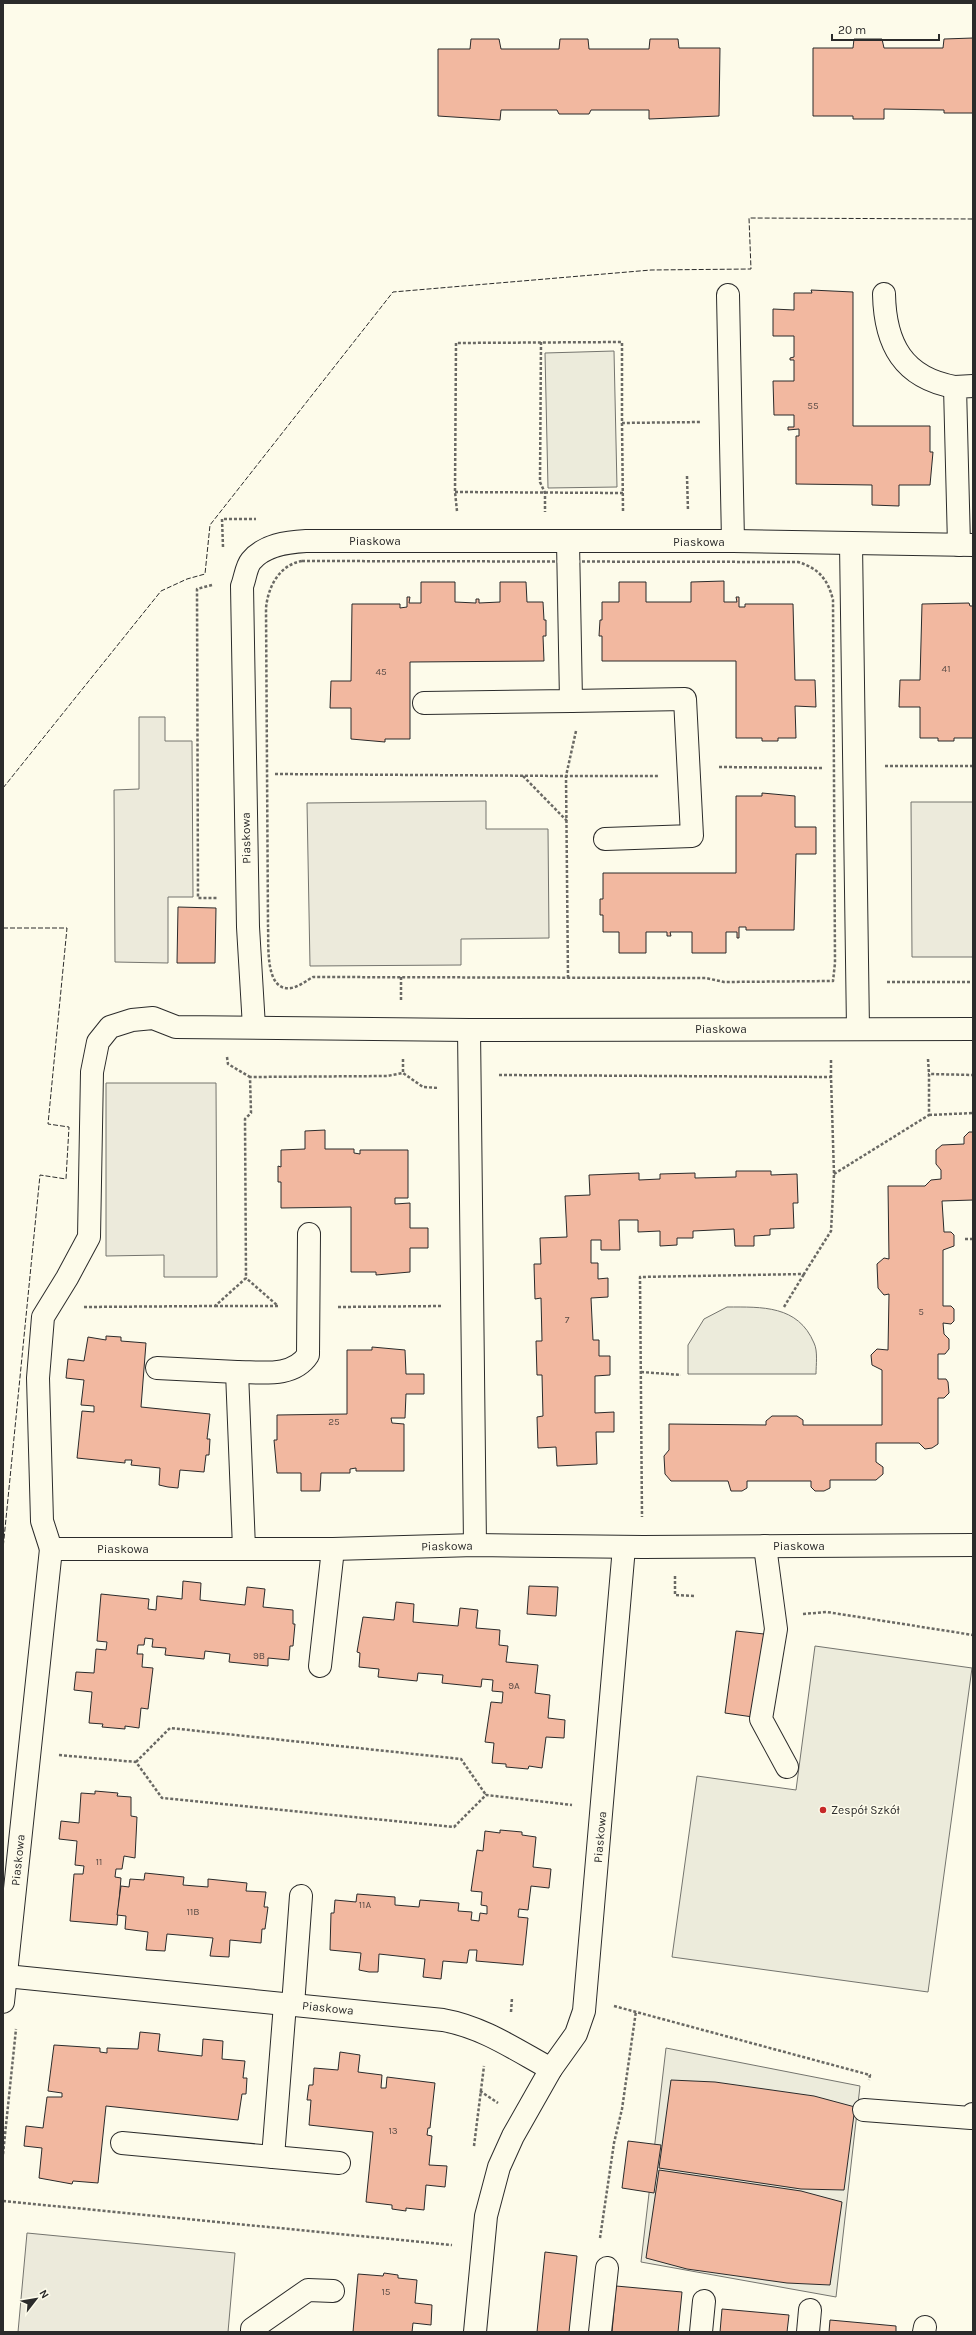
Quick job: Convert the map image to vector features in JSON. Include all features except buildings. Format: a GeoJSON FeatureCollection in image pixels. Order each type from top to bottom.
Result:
{"type":"FeatureCollection","features":[{"type":"Feature","properties":{"kind":"street"},"geometry":{"type":"LineString","coordinates":[[884,294],[884,316],[892,341],[906,365],[918,375],[936,384],[964,387],[966,545]]}},
{"type":"Feature","properties":{"kind":"street"},"geometry":{"type":"LineString","coordinates":[[728,295],[733,542]]}},
{"type":"Feature","properties":{"kind":"street","name":"Piaskowa"},"geometry":{"type":"LineString","coordinates":[[254,1027],[247,919],[242,586],[250,562],[266,549],[285,542],[306,541],[568,553],[733,542],[966,545]]}},
{"type":"Feature","properties":{"kind":"street"},"geometry":{"type":"LineString","coordinates":[[851,544],[858,1029]]}},
{"type":"Feature","properties":{"kind":"street"},"geometry":{"type":"LineString","coordinates":[[568,553],[571,701]]}},
{"type":"Feature","properties":{"kind":"street"},"geometry":{"type":"LineString","coordinates":[[424,703],[685,699],[692,836],[605,839]]}},
{"type":"Feature","properties":{"kind":"street","name":"Piaskowa"},"geometry":{"type":"LineString","coordinates":[[3,2002],[52,1549],[42,1521],[38,1378],[42,1325],[43,1317],[67,1278],[89,1237],[92,1072],[98,1042],[110,1027],[132,1020],[153,1018],[176,1027],[469,1030],[973,1029]]}},
{"type":"Feature","properties":{"kind":"street"},"geometry":{"type":"LineString","coordinates":[[469,1030],[475,1545]]}},
{"type":"Feature","properties":{"kind":"street"},"geometry":{"type":"LineString","coordinates":[[157,1368],[237,1372],[289,1371],[302,1364],[308,1355],[309,1234]]}},
{"type":"Feature","properties":{"kind":"street"},"geometry":{"type":"LineString","coordinates":[[237,1372],[244,1548]]}},
{"type":"Feature","properties":{"kind":"street","name":"Piaskowa"},"geometry":{"type":"LineString","coordinates":[[52,1549],[333,1549],[475,1545],[624,1547],[973,1545]]}},
{"type":"Feature","properties":{"kind":"street"},"geometry":{"type":"LineString","coordinates":[[765,1546],[776,1629],[761,1720],[787,1767]]}},
{"type":"Feature","properties":{"kind":"street","name":"Piaskowa"},"geometry":{"type":"LineString","coordinates":[[476,2332],[486,2216],[499,2167],[513,2136],[551,2069],[576,2034],[584,2011],[624,1547]]}},
{"type":"Feature","properties":{"kind":"street"},"geometry":{"type":"LineString","coordinates":[[320,1666],[333,1549]]}},
{"type":"Feature","properties":{"kind":"street"},"geometry":{"type":"LineString","coordinates":[[289,2005],[302,1896]]}},
{"type":"Feature","properties":{"kind":"street","name":"Piaskowa"},"geometry":{"type":"LineString","coordinates":[[6,1976],[443,2020],[466,2024],[551,2069]]}},
{"type":"Feature","properties":{"kind":"street","name":"Piaskowa"},"geometry":{"type":"LineString","coordinates":[[273,2157],[289,2005]]}},
{"type":"Feature","properties":{"kind":"street"},"geometry":{"type":"LineString","coordinates":[[864,2110],[972,2117]]}},
{"type":"Feature","properties":{"kind":"street"},"geometry":{"type":"LineString","coordinates":[[122,2143],[339,2163]]}},
{"type":"Feature","properties":{"kind":"street"},"geometry":{"type":"LineString","coordinates":[[600,2332],[607,2268]]}},
{"type":"Feature","properties":{"kind":"street"},"geometry":{"type":"LineString","coordinates":[[252,2332],[252,2329],[308,2290],[333,2291]]}},
{"type":"Feature","properties":{"kind":"street"},"geometry":{"type":"LineString","coordinates":[[701,2332],[704,2301]]}},
{"type":"Feature","properties":{"kind":"street"},"geometry":{"type":"LineString","coordinates":[[808,2332],[810,2310]]}},
{"type":"Feature","properties":{"kind":"path"},"geometry":{"type":"LineString","coordinates":[[541,342],[540,482],[545,493],[545,518]]}},
{"type":"Feature","properties":{"kind":"path"},"geometry":{"type":"LineString","coordinates":[[457,513],[455,492],[456,343],[622,342],[623,518]]}},
{"type":"Feature","properties":{"kind":"path"},"geometry":{"type":"LineString","coordinates":[[622,423],[730,421]]}},
{"type":"Feature","properties":{"kind":"path"},"geometry":{"type":"LineString","coordinates":[[687,476],[688,517],[732,516]]}},
{"type":"Feature","properties":{"kind":"path"},"geometry":{"type":"LineString","coordinates":[[455,492],[623,493]]}},
{"type":"Feature","properties":{"kind":"path"},"geometry":{"type":"LineString","coordinates":[[223,555],[222,519],[261,519]]}},
{"type":"Feature","properties":{"kind":"path"},"geometry":{"type":"LineString","coordinates":[[568,553],[798,562],[814,569],[825,578],[833,600],[834,768],[835,963],[833,981],[724,982],[706,978],[313,977],[291,988],[282,987],[274,982],[272,978],[270,970],[268,926],[267,602],[271,587],[279,573],[293,562],[568,553]]}},
{"type":"Feature","properties":{"kind":"path"},"geometry":{"type":"LineString","coordinates":[[217,582],[207,588],[197,589],[198,898],[219,898],[219,906]]}},
{"type":"Feature","properties":{"kind":"path"},"geometry":{"type":"LineString","coordinates":[[568,978],[566,776],[575,739]]}},
{"type":"Feature","properties":{"kind":"path"},"geometry":{"type":"LineString","coordinates":[[877,766],[973,766]]}},
{"type":"Feature","properties":{"kind":"path"},"geometry":{"type":"LineString","coordinates":[[716,767],[834,768]]}},
{"type":"Feature","properties":{"kind":"path"},"geometry":{"type":"LineString","coordinates":[[267,774],[652,776]]}},
{"type":"Feature","properties":{"kind":"path"},"geometry":{"type":"LineString","coordinates":[[522,776],[567,821]]}},
{"type":"Feature","properties":{"kind":"path"},"geometry":{"type":"LineString","coordinates":[[251,978],[272,978]]}},
{"type":"Feature","properties":{"kind":"path"},"geometry":{"type":"LineString","coordinates":[[886,982],[973,982]]}},
{"type":"Feature","properties":{"kind":"path"},"geometry":{"type":"LineString","coordinates":[[929,1115],[929,1074],[973,1075]]}},
{"type":"Feature","properties":{"kind":"path"},"geometry":{"type":"LineString","coordinates":[[493,1075],[832,1077],[834,1174],[831,1231],[784,1308]]}},
{"type":"Feature","properties":{"kind":"path"},"geometry":{"type":"LineString","coordinates":[[834,1174],[929,1115],[973,1113]]}},
{"type":"Feature","properties":{"kind":"path"},"geometry":{"type":"LineString","coordinates":[[965,1239],[973,1239]]}},
{"type":"Feature","properties":{"kind":"path"},"geometry":{"type":"LineString","coordinates":[[642,1522],[640,1277],[804,1274]]}},
{"type":"Feature","properties":{"kind":"path"},"geometry":{"type":"LineString","coordinates":[[215,1306],[278,1306],[246,1278]]}},
{"type":"Feature","properties":{"kind":"path"},"geometry":{"type":"LineString","coordinates":[[308,1307],[450,1306]]}},
{"type":"Feature","properties":{"kind":"path"},"geometry":{"type":"LineString","coordinates":[[641,1372],[681,1375]]}},
{"type":"Feature","properties":{"kind":"path"},"geometry":{"type":"LineString","coordinates":[[674,1572],[675,1595],[694,1596]]}},
{"type":"Feature","properties":{"kind":"path"},"geometry":{"type":"LineString","coordinates":[[775,1615],[827,1612],[973,1635]]}},
{"type":"Feature","properties":{"kind":"path"},"geometry":{"type":"LineString","coordinates":[[136,1762],[170,1728],[461,1759],[486,1795],[577,1806]]}},
{"type":"Feature","properties":{"kind":"path"},"geometry":{"type":"LineString","coordinates":[[58,1755],[136,1762],[162,1798],[454,1827],[486,1795]]}},
{"type":"Feature","properties":{"kind":"path"},"geometry":{"type":"LineString","coordinates":[[504,1998],[519,1998]]}},
{"type":"Feature","properties":{"kind":"path"},"geometry":{"type":"LineString","coordinates":[[607,2268],[593,2248],[602,2236],[636,2011],[870,2075],[864,2110]]}},
{"type":"Feature","properties":{"kind":"path"},"geometry":{"type":"LineString","coordinates":[[3,2154],[17,2023]]}},
{"type":"Feature","properties":{"kind":"path"},"geometry":{"type":"LineString","coordinates":[[3,2201],[456,2246]]}},
{"type":"Feature","properties":{"kind":"shaded area"},"geometry":{"type":"Polygon","coordinates":[[[614,351],[617,487],[548,488],[545,353],[614,351]]]}},
{"type":"Feature","properties":{"kind":"shaded area"},"geometry":{"type":"Polygon","coordinates":[[[139,717],[165,717],[165,741],[192,741],[193,897],[168,897],[168,963],[115,962],[114,790],[139,789],[139,717]]]}},
{"type":"Feature","properties":{"kind":"shaded area"},"geometry":{"type":"Polygon","coordinates":[[[486,801],[486,829],[548,829],[549,938],[461,939],[461,965],[310,966],[307,803],[486,801]]]}},
{"type":"Feature","properties":{"kind":"shaded area"},"geometry":{"type":"Polygon","coordinates":[[[911,802],[973,802],[973,957],[912,957],[911,802]]]}},
{"type":"Feature","properties":{"kind":"shaded area"},"geometry":{"type":"Polygon","coordinates":[[[106,1083],[216,1083],[217,1277],[164,1277],[164,1255],[106,1256],[106,1083]]]}},
{"type":"Feature","properties":{"kind":"shaded area"},"geometry":{"type":"Polygon","coordinates":[[[727,1307],[766,1308],[789,1315],[799,1321],[807,1331],[815,1346],[816,1374],[688,1374],[688,1345],[704,1319],[727,1307]]]}},
{"type":"Feature","properties":{"kind":"shaded area"},"geometry":{"type":"Polygon","coordinates":[[[815,1646],[972,1668],[928,1992],[672,1957],[697,1776],[796,1790],[815,1646]]]}},
{"type":"Feature","properties":{"kind":"shaded area"},"geometry":{"type":"Polygon","coordinates":[[[666,2048],[860,2086],[836,2297],[641,2262],[666,2048]]]}},
{"type":"Feature","properties":{"kind":"shaded area"},"geometry":{"type":"Polygon","coordinates":[[[27,2233],[235,2253],[228,2332],[18,2332],[27,2233]]]}},
{"type":"Feature","properties":{"kind":"fence"},"geometry":{"type":"LineString","coordinates":[[3,788],[161,591],[187,579],[205,574],[210,525],[393,292],[651,270],[751,269],[749,218],[973,219]]}},
{"type":"Feature","properties":{"kind":"fence"},"geometry":{"type":"LineString","coordinates":[[3,928],[67,928],[48,1124],[69,1127],[66,1179],[40,1175],[3,1549]]}},
{"type":"Feature","properties":{"kind":"place","name":"Zespół Szkół"},"geometry":{"type":"Point","coordinates":[823,1810]}}]}
